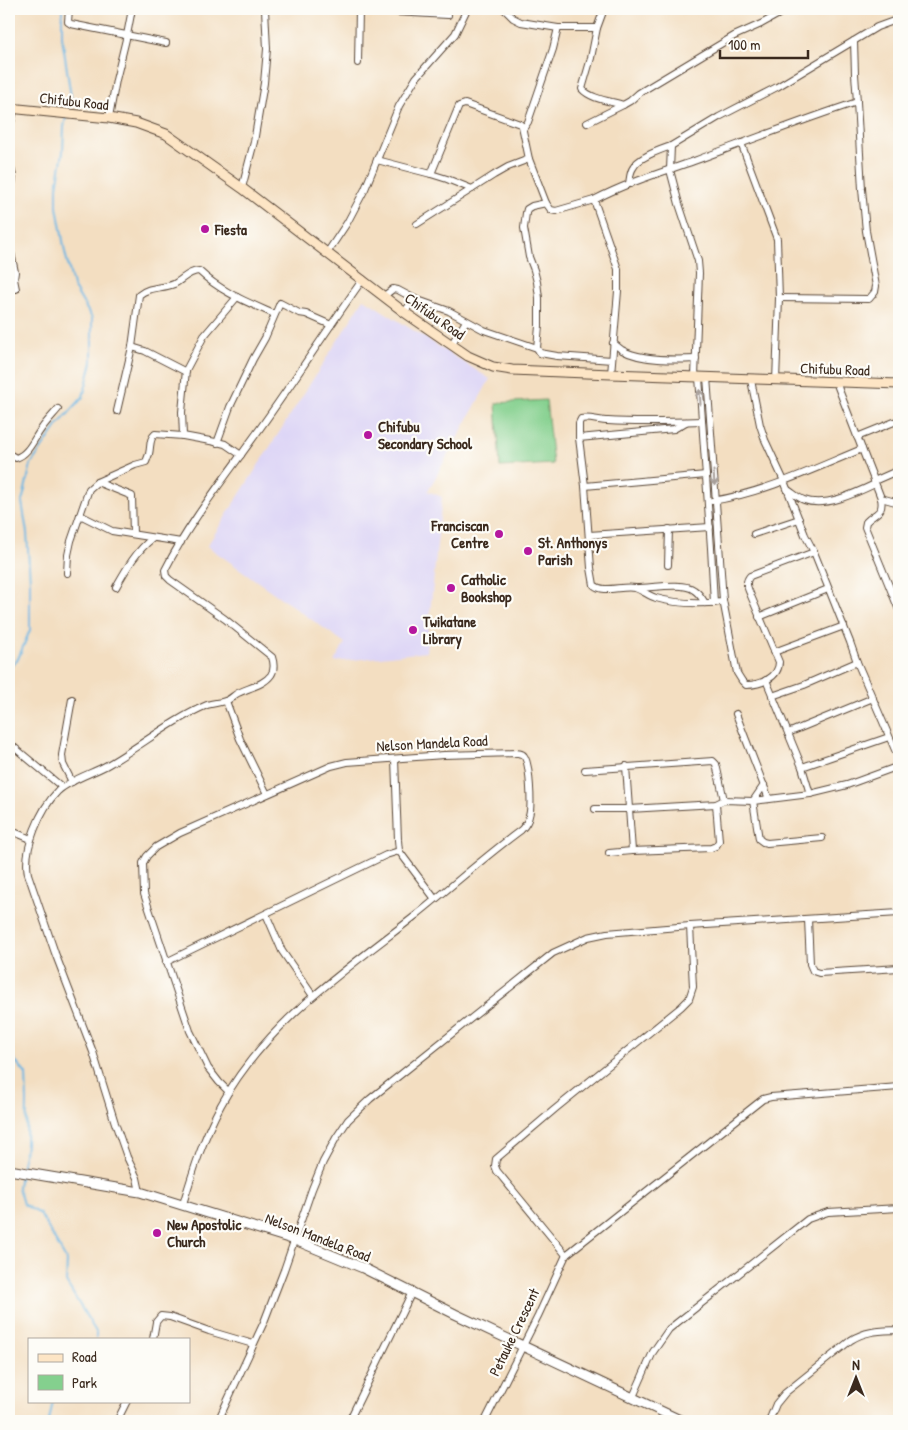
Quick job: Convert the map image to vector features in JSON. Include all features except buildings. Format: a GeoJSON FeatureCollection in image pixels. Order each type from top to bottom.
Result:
{"type":"FeatureCollection","features":[{"type":"Feature","properties":{"kind":"main road","name":"Chifubu Road"},"geometry":{"type":"LineString","coordinates":[[11,108],[109,118],[136,123],[166,134],[242,188],[404,312],[468,356],[493,367],[512,370],[899,384]]}},
{"type":"Feature","properties":{"kind":"street"},"geometry":{"type":"LineString","coordinates":[[68,9],[68,22],[71,24],[166,43]]}},
{"type":"Feature","properties":{"kind":"street"},"geometry":{"type":"LineString","coordinates":[[109,118],[132,9]]}},
{"type":"Feature","properties":{"kind":"street"},"geometry":{"type":"LineString","coordinates":[[242,188],[254,142],[264,83],[267,48],[265,9]]}},
{"type":"Feature","properties":{"kind":"street"},"geometry":{"type":"LineString","coordinates":[[358,63],[359,9],[448,15]]}},
{"type":"Feature","properties":{"kind":"street"},"geometry":{"type":"LineString","coordinates":[[326,253],[347,223],[365,189],[399,106],[416,78],[455,34],[467,9]]}},
{"type":"Feature","properties":{"kind":"street"},"geometry":{"type":"LineString","coordinates":[[504,9],[513,18],[521,22],[558,28],[598,28]]}},
{"type":"Feature","properties":{"kind":"street"},"geometry":{"type":"LineString","coordinates":[[604,9],[582,89],[584,92],[623,105]]}},
{"type":"Feature","properties":{"kind":"street"},"geometry":{"type":"LineString","coordinates":[[587,123],[630,101],[639,93],[734,36],[788,9]]}},
{"type":"Feature","properties":{"kind":"street"},"geometry":{"type":"LineString","coordinates":[[629,184],[634,165],[646,156],[671,146],[719,116],[777,87],[877,27],[899,19]]}},
{"type":"Feature","properties":{"kind":"street"},"geometry":{"type":"LineString","coordinates":[[523,129],[528,122],[553,49],[558,28]]}},
{"type":"Feature","properties":{"kind":"street"},"geometry":{"type":"LineString","coordinates":[[779,298],[869,299],[875,292],[876,286],[866,231],[862,190],[854,41]]}},
{"type":"Feature","properties":{"kind":"street"},"geometry":{"type":"LineString","coordinates":[[431,174],[451,123],[459,106],[462,104],[520,124],[523,129],[529,159],[546,203],[551,210],[556,211],[594,200],[629,184],[799,121],[857,102]]}},
{"type":"Feature","properties":{"kind":"street"},"geometry":{"type":"LineString","coordinates":[[9,131],[11,108]]}},
{"type":"Feature","properties":{"kind":"street"},"geometry":{"type":"LineString","coordinates":[[741,143],[777,239],[779,298],[776,381]]}},
{"type":"Feature","properties":{"kind":"street"},"geometry":{"type":"LineString","coordinates":[[671,146],[670,170],[698,261],[696,359],[701,377],[712,452],[723,600],[737,673],[746,685],[766,680],[776,674],[778,669],[778,662],[746,585],[747,580],[750,576],[814,552]]}},
{"type":"Feature","properties":{"kind":"street"},"geometry":{"type":"LineString","coordinates":[[417,224],[501,171],[529,159]]}},
{"type":"Feature","properties":{"kind":"street"},"geometry":{"type":"LineString","coordinates":[[377,160],[431,174],[472,189]]}},
{"type":"Feature","properties":{"kind":"street"},"geometry":{"type":"LineString","coordinates":[[9,161],[13,176],[9,210]]}},
{"type":"Feature","properties":{"kind":"street"},"geometry":{"type":"LineString","coordinates":[[594,200],[618,269],[611,374]]}},
{"type":"Feature","properties":{"kind":"street"},"geometry":{"type":"LineString","coordinates":[[546,203],[527,209],[524,221],[529,257],[534,270],[539,298],[537,348],[540,353],[557,356],[612,360]]}},
{"type":"Feature","properties":{"kind":"street"},"geometry":{"type":"LineString","coordinates":[[9,243],[15,272],[16,289]]}},
{"type":"Feature","properties":{"kind":"street"},"geometry":{"type":"LineString","coordinates":[[117,411],[132,347],[139,295],[144,290],[173,284],[194,271],[199,271],[218,287],[274,314]]}},
{"type":"Feature","properties":{"kind":"street"},"geometry":{"type":"LineString","coordinates":[[140,1192],[137,1178],[114,1122],[93,1052],[28,874],[27,862],[31,839],[41,814],[62,787],[108,765],[186,715],[208,705],[226,701],[266,680],[271,674],[274,668],[274,661],[267,652],[170,580],[166,576],[165,570],[214,491],[294,381],[363,279]]}},
{"type":"Feature","properties":{"kind":"street"},"geometry":{"type":"LineString","coordinates":[[384,296],[393,289],[398,290],[449,311],[484,330],[537,348]]}},
{"type":"Feature","properties":{"kind":"street"},"geometry":{"type":"LineString","coordinates":[[183,436],[182,412],[186,372],[204,336],[237,297]]}},
{"type":"Feature","properties":{"kind":"street"},"geometry":{"type":"LineString","coordinates":[[404,312],[416,299]]}},
{"type":"Feature","properties":{"kind":"street"},"geometry":{"type":"LineString","coordinates":[[217,443],[230,407],[265,338],[280,303],[298,313],[306,314],[332,325]]}},
{"type":"Feature","properties":{"kind":"street"},"geometry":{"type":"LineString","coordinates":[[451,345],[466,321]]}},
{"type":"Feature","properties":{"kind":"street"},"geometry":{"type":"LineString","coordinates":[[613,343],[622,350],[646,357],[677,360],[696,359]]}},
{"type":"Feature","properties":{"kind":"street"},"geometry":{"type":"LineString","coordinates":[[132,347],[160,358],[186,372]]}},
{"type":"Feature","properties":{"kind":"street"},"geometry":{"type":"LineString","coordinates":[[701,377],[702,421],[714,602]]}},
{"type":"Feature","properties":{"kind":"street"},"geometry":{"type":"LineString","coordinates":[[751,380],[760,425],[814,552],[857,662],[899,759]]}},
{"type":"Feature","properties":{"kind":"street"},"geometry":{"type":"LineString","coordinates":[[836,382],[881,498],[881,509],[866,522],[865,526],[899,610]]}},
{"type":"Feature","properties":{"kind":"street"},"geometry":{"type":"LineString","coordinates":[[9,454],[16,458],[21,457],[35,440],[41,428],[58,409]]}},
{"type":"Feature","properties":{"kind":"street"},"geometry":{"type":"LineString","coordinates":[[702,421],[606,421],[585,418],[579,423],[594,585],[600,589],[687,587],[693,589],[704,603]]}},
{"type":"Feature","properties":{"kind":"street"},"geometry":{"type":"LineString","coordinates":[[857,437],[899,420]]}},
{"type":"Feature","properties":{"kind":"street"},"geometry":{"type":"LineString","coordinates":[[580,438],[674,428],[687,422]]}},
{"type":"Feature","properties":{"kind":"street"},"geometry":{"type":"LineString","coordinates":[[67,573],[71,542],[89,489],[97,482],[146,462],[151,438],[155,434],[183,436],[225,444],[241,455]]}},
{"type":"Feature","properties":{"kind":"street"},"geometry":{"type":"LineString","coordinates":[[708,502],[736,497],[784,481],[862,449]]}},
{"type":"Feature","properties":{"kind":"street"},"geometry":{"type":"LineString","coordinates":[[705,453],[712,452]]}},
{"type":"Feature","properties":{"kind":"street"},"geometry":{"type":"LineString","coordinates":[[787,489],[805,500],[840,499],[899,470]]}},
{"type":"Feature","properties":{"kind":"street"},"geometry":{"type":"LineString","coordinates":[[585,486],[706,475]]}},
{"type":"Feature","properties":{"kind":"street"},"geometry":{"type":"LineString","coordinates":[[97,482],[132,496],[133,534]]}},
{"type":"Feature","properties":{"kind":"street"},"geometry":{"type":"LineString","coordinates":[[881,498],[899,503]]}},
{"type":"Feature","properties":{"kind":"street"},"geometry":{"type":"LineString","coordinates":[[80,515],[112,531],[181,542]]}},
{"type":"Feature","properties":{"kind":"street"},"geometry":{"type":"LineString","coordinates":[[754,534],[799,518]]}},
{"type":"Feature","properties":{"kind":"street"},"geometry":{"type":"LineString","coordinates":[[589,535],[710,527]]}},
{"type":"Feature","properties":{"kind":"street"},"geometry":{"type":"LineString","coordinates":[[668,565],[669,529]]}},
{"type":"Feature","properties":{"kind":"street"},"geometry":{"type":"LineString","coordinates":[[116,587],[126,569],[143,546],[153,538]]}},
{"type":"Feature","properties":{"kind":"street"},"geometry":{"type":"LineString","coordinates":[[711,548],[719,548]]}},
{"type":"Feature","properties":{"kind":"street"},"geometry":{"type":"LineString","coordinates":[[636,588],[656,598],[668,601],[704,603],[722,602],[723,600]]}},
{"type":"Feature","properties":{"kind":"street"},"geometry":{"type":"LineString","coordinates":[[759,617],[828,589]]}},
{"type":"Feature","properties":{"kind":"street"},"geometry":{"type":"LineString","coordinates":[[774,652],[844,626]]}},
{"type":"Feature","properties":{"kind":"street"},"geometry":{"type":"LineString","coordinates":[[772,696],[804,685],[857,662]]}},
{"type":"Feature","properties":{"kind":"street"},"geometry":{"type":"LineString","coordinates":[[766,680],[802,766],[810,794]]}},
{"type":"Feature","properties":{"kind":"street"},"geometry":{"type":"LineString","coordinates":[[788,733],[873,698]]}},
{"type":"Feature","properties":{"kind":"street"},"geometry":{"type":"LineString","coordinates":[[72,699],[62,755],[63,764],[72,782]]}},
{"type":"Feature","properties":{"kind":"street"},"geometry":{"type":"LineString","coordinates":[[226,701],[240,739],[267,794]]}},
{"type":"Feature","properties":{"kind":"street"},"geometry":{"type":"LineString","coordinates":[[736,714],[769,799]]}},
{"type":"Feature","properties":{"kind":"street"},"geometry":{"type":"LineString","coordinates":[[802,766],[889,737]]}},
{"type":"Feature","properties":{"kind":"street"},"geometry":{"type":"LineString","coordinates":[[9,743],[62,787]]}},
{"type":"Feature","properties":{"kind":"street","name":"Nelson Mandela Road"},"geometry":{"type":"LineString","coordinates":[[229,1092],[208,1068],[196,1045],[166,962],[144,894],[143,864],[147,856],[156,847],[180,833],[331,766],[347,762],[395,758],[522,754],[527,764],[530,814],[527,823],[521,830],[313,996],[266,1042],[220,1107],[207,1135],[183,1204],[295,1240],[363,1268],[455,1314],[682,1421]]}},
{"type":"Feature","properties":{"kind":"street"},"geometry":{"type":"LineString","coordinates":[[395,758],[399,851],[435,899]]}},
{"type":"Feature","properties":{"kind":"street"},"geometry":{"type":"LineString","coordinates":[[585,770],[714,761],[724,800]]}},
{"type":"Feature","properties":{"kind":"street"},"geometry":{"type":"LineString","coordinates":[[626,766],[632,851]]}},
{"type":"Feature","properties":{"kind":"street"},"geometry":{"type":"LineString","coordinates":[[595,808],[629,809],[716,804],[724,800],[753,801],[810,794],[847,785],[899,766]]}},
{"type":"Feature","properties":{"kind":"street"},"geometry":{"type":"LineString","coordinates":[[764,785],[753,801],[759,839],[763,842],[822,838]]}},
{"type":"Feature","properties":{"kind":"street"},"geometry":{"type":"LineString","coordinates":[[609,854],[632,851],[711,848],[716,846],[719,841],[716,804]]}},
{"type":"Feature","properties":{"kind":"street"},"geometry":{"type":"LineString","coordinates":[[9,830],[31,839]]}},
{"type":"Feature","properties":{"kind":"street"},"geometry":{"type":"LineString","coordinates":[[166,962],[386,855],[399,851]]}},
{"type":"Feature","properties":{"kind":"street"},"geometry":{"type":"LineString","coordinates":[[218,1421],[264,1322],[323,1162],[348,1120],[370,1099],[554,953],[588,937],[608,933],[899,913]]}},
{"type":"Feature","properties":{"kind":"street"},"geometry":{"type":"LineString","coordinates":[[266,914],[282,951],[313,996]]}},
{"type":"Feature","properties":{"kind":"street"},"geometry":{"type":"LineString","coordinates":[[808,919],[810,964],[813,971],[819,973],[899,968]]}},
{"type":"Feature","properties":{"kind":"street"},"geometry":{"type":"LineString","coordinates":[[690,926],[693,988],[689,999],[496,1159],[495,1166],[497,1171],[566,1255],[763,1099],[899,1087]]}},
{"type":"Feature","properties":{"kind":"street"},"geometry":{"type":"LineString","coordinates":[[9,1170],[140,1192],[183,1204]]}},
{"type":"Feature","properties":{"kind":"street"},"geometry":{"type":"LineString","coordinates":[[633,1397],[654,1352],[670,1329],[808,1219],[828,1212],[899,1208]]}},
{"type":"Feature","properties":{"kind":"street","name":"Petauke Crescent"},"geometry":{"type":"LineString","coordinates":[[485,1421],[538,1316],[566,1255]]}},
{"type":"Feature","properties":{"kind":"street"},"geometry":{"type":"LineString","coordinates":[[349,1421],[412,1292]]}},
{"type":"Feature","properties":{"kind":"street"},"geometry":{"type":"LineString","coordinates":[[153,1338],[156,1322],[161,1316],[170,1317],[253,1344]]}},
{"type":"Feature","properties":{"kind":"street"},"geometry":{"type":"LineString","coordinates":[[769,1421],[776,1404],[785,1393],[851,1340],[861,1334],[899,1330]]}},
{"type":"Feature","properties":{"kind":"street"},"geometry":{"type":"LineString","coordinates":[[117,1421],[126,1402]]}},
{"type":"Feature","properties":{"kind":"shaded area","name":"Chifubu Secondary School"},"geometry":{"type":"Polygon","coordinates":[[[364,299],[490,379],[428,491],[442,497],[426,652],[334,662],[345,643],[207,546],[364,299]]]}},
{"type":"Feature","properties":{"kind":"green space"},"geometry":{"type":"Polygon","coordinates":[[[546,400],[553,464],[500,467],[496,403],[546,400]]]}},
{"type":"Feature","properties":{"kind":"waterway"},"geometry":{"type":"LineString","coordinates":[[62,9],[62,37],[71,97],[68,110]]}},
{"type":"Feature","properties":{"kind":"waterway"},"geometry":{"type":"LineString","coordinates":[[9,668],[18,659],[30,630],[27,533],[22,502],[31,464],[58,425],[83,397],[92,362],[92,318],[73,286],[57,207],[57,187],[66,117]]}},
{"type":"Feature","properties":{"kind":"waterway"},"geometry":{"type":"LineString","coordinates":[[9,1053],[26,1074],[26,1145],[21,1169]]}},
{"type":"Feature","properties":{"kind":"waterway"},"geometry":{"type":"LineString","coordinates":[[20,1174],[18,1187],[23,1204],[40,1214],[67,1261],[66,1282],[96,1332],[96,1338]]}},
{"type":"Feature","properties":{"kind":"waterway"},"geometry":{"type":"LineString","coordinates":[[49,1421],[53,1402]]}},
{"type":"Feature","properties":{"kind":"place","name":"Fiesta"},"geometry":{"type":"Point","coordinates":[205,229]}},
{"type":"Feature","properties":{"kind":"place","name":"Chifubu Secondary School"},"geometry":{"type":"Point","coordinates":[368,435]}},
{"type":"Feature","properties":{"kind":"place","name":"Franciscan Centre"},"geometry":{"type":"Point","coordinates":[499,534]}},
{"type":"Feature","properties":{"kind":"place","name":"St. Anthonys Parish"},"geometry":{"type":"Point","coordinates":[528,551]}},
{"type":"Feature","properties":{"kind":"place","name":"Catholic Bookshop"},"geometry":{"type":"Point","coordinates":[451,588]}},
{"type":"Feature","properties":{"kind":"place","name":"Twikatane Library"},"geometry":{"type":"Point","coordinates":[413,630]}},
{"type":"Feature","properties":{"kind":"place","name":"New Apostolic Church"},"geometry":{"type":"Point","coordinates":[157,1233]}}]}
